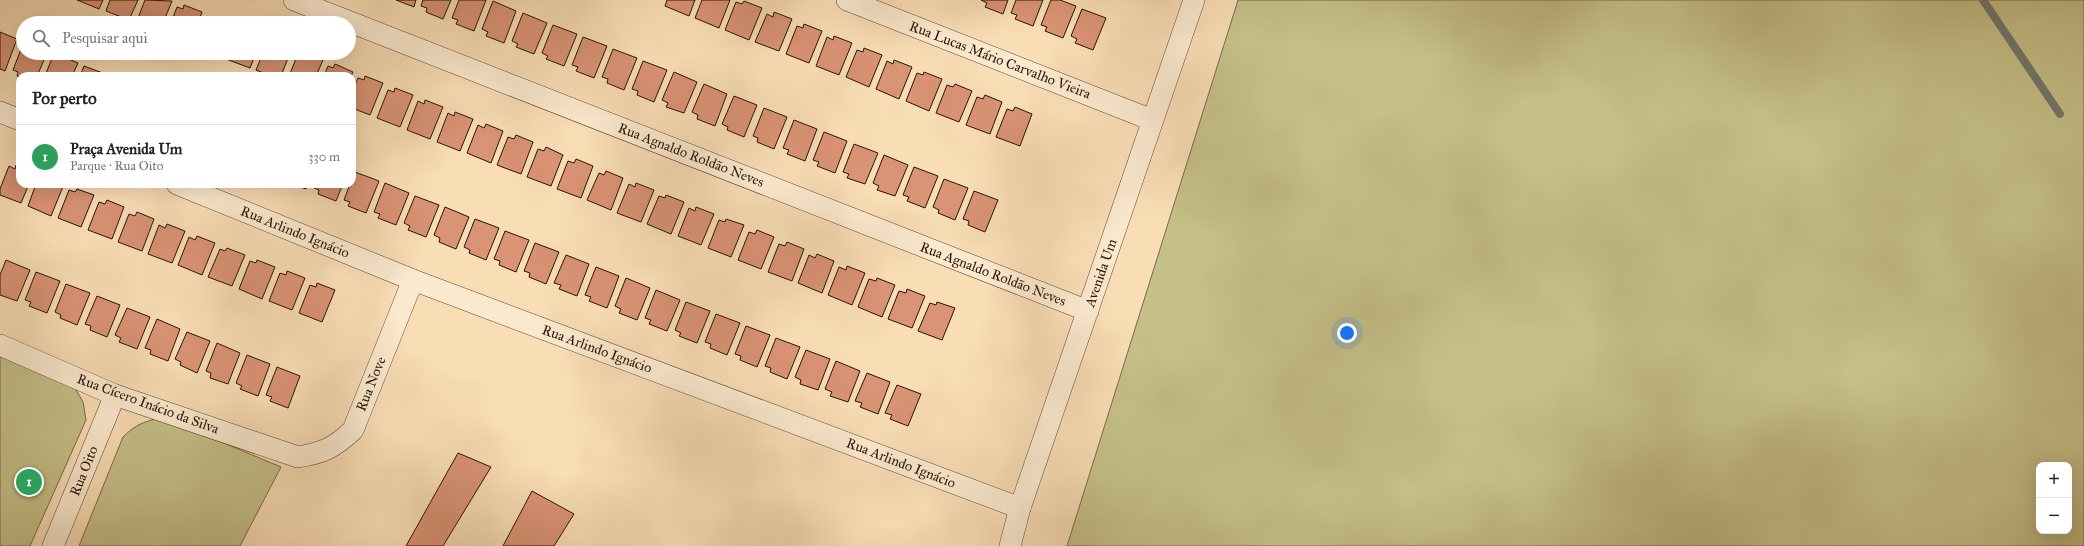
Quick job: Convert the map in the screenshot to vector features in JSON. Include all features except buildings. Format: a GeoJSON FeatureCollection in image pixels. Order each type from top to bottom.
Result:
{"type":"FeatureCollection","features":[{"type":"Feature","properties":{"kind":"street","name":"Rua Agnaldo Roldão Neves"},"geometry":{"type":"LineString","coordinates":[[294,0],[335,16]]}},
{"type":"Feature","properties":{"kind":"street","name":"Rua Lucas Mário Carvalho Vieira"},"geometry":{"type":"LineString","coordinates":[[847,0],[1152,120]]}},
{"type":"Feature","properties":{"kind":"street","name":"Avenida Um"},"geometry":{"type":"LineString","coordinates":[[1010,546],[1020,508],[1194,0]]}},
{"type":"Feature","properties":{"kind":"street","name":"Rua Agnaldo Roldão Neves"},"geometry":{"type":"LineString","coordinates":[[356,24],[1088,311]]}},
{"type":"Feature","properties":{"kind":"street"},"geometry":{"type":"LineString","coordinates":[[0,112],[16,118]]}},
{"type":"Feature","properties":{"kind":"street","name":"Rua Arlindo Ignácio"},"geometry":{"type":"LineString","coordinates":[[187,188],[413,280],[1020,508]]}},
{"type":"Feature","properties":{"kind":"street","name":"Rua Nove"},"geometry":{"type":"LineString","coordinates":[[298,457],[321,453],[339,443],[353,430],[413,280]]}},
{"type":"Feature","properties":{"kind":"street","name":"Rua Cícero Inácio da Silva"},"geometry":{"type":"LineString","coordinates":[[0,346],[115,395],[298,457]]}},
{"type":"Feature","properties":{"kind":"street","name":"Rua Oito"},"geometry":{"type":"LineString","coordinates":[[53,546],[115,395]]}},
{"type":"Feature","properties":{"kind":"shaded area"},"geometry":{"type":"Polygon","coordinates":[[[1238,0],[2084,0],[2084,546],[1067,546],[1238,0]]]}},
{"type":"Feature","properties":{"kind":"shaded area"},"geometry":{"type":"Polygon","coordinates":[[[0,350],[75,388],[83,402],[86,420],[30,546],[0,546],[0,350]]]}},
{"type":"Feature","properties":{"kind":"shaded area"},"geometry":{"type":"Polygon","coordinates":[[[156,419],[169,420],[281,467],[240,546],[79,546],[123,437],[138,425],[156,419]]]}},
{"type":"Feature","properties":{"kind":"waterway"},"geometry":{"type":"LineString","coordinates":[[1983,0],[2060,114]]}},
{"type":"Feature","properties":{"kind":"place","name":"Praça Avenida Um"},"geometry":{"type":"Point","coordinates":[29,482]}}]}
